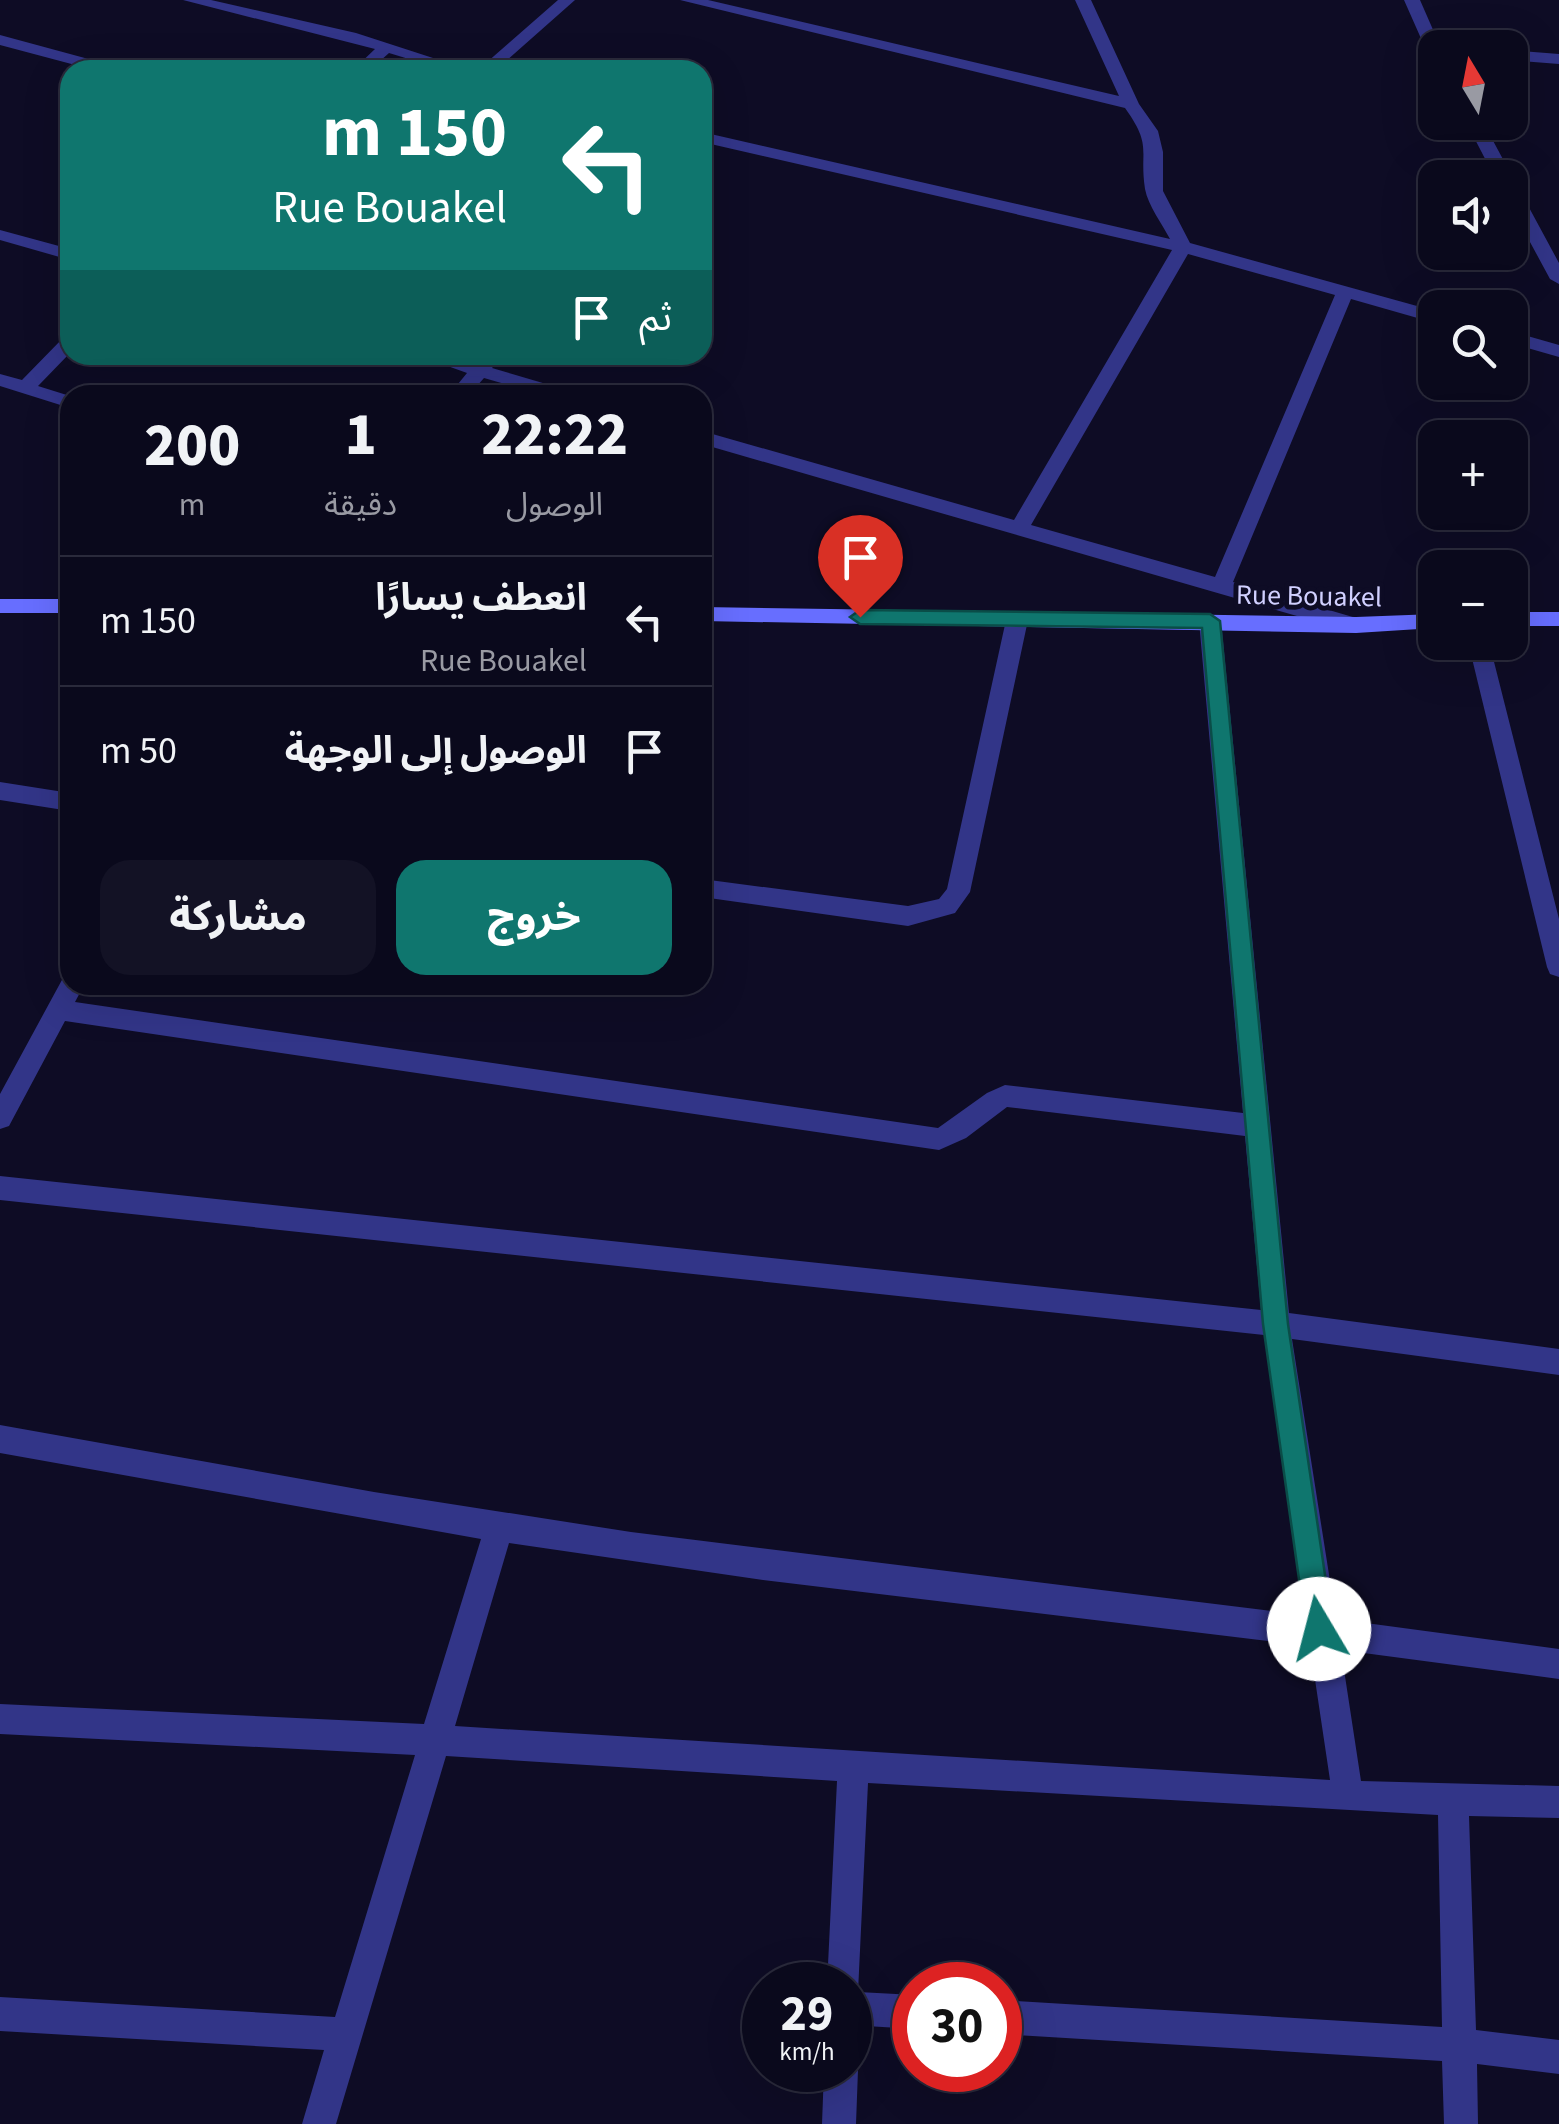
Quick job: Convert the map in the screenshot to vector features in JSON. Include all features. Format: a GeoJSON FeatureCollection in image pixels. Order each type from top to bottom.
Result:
{"type":"FeatureCollection","features":[{"type":"Feature","properties":{"kind":"main road"},"geometry":{"type":"LineString","coordinates":[[0,606],[60,606]]}},
{"type":"Feature","properties":{"kind":"main road","name":"Rue Bouakel"},"geometry":{"type":"LineString","coordinates":[[712,614],[1356,625],[1418,622]]}},
{"type":"Feature","properties":{"kind":"main road"},"geometry":{"type":"LineString","coordinates":[[1528,619],[1559,619]]}},
{"type":"Feature","properties":{"kind":"street"},"geometry":{"type":"LineString","coordinates":[[192,0],[429,60]]}},
{"type":"Feature","properties":{"kind":"street"},"geometry":{"type":"LineString","coordinates":[[498,60],[567,0]]}},
{"type":"Feature","properties":{"kind":"street"},"geometry":{"type":"LineString","coordinates":[[688,0],[728,5],[1131,104]]}},
{"type":"Feature","properties":{"kind":"street"},"geometry":{"type":"LineString","coordinates":[[1082,0],[1131,104],[1150,131],[1155,152],[1154,190],[1184,248]]}},
{"type":"Feature","properties":{"kind":"street"},"geometry":{"type":"LineString","coordinates":[[1412,0],[1426,30]]}},
{"type":"Feature","properties":{"kind":"street"},"geometry":{"type":"LineString","coordinates":[[0,40],[75,60]]}},
{"type":"Feature","properties":{"kind":"street"},"geometry":{"type":"LineString","coordinates":[[372,60],[386,47]]}},
{"type":"Feature","properties":{"kind":"street"},"geometry":{"type":"LineString","coordinates":[[1528,56],[1559,59]]}},
{"type":"Feature","properties":{"kind":"street"},"geometry":{"type":"LineString","coordinates":[[712,139],[1184,248],[1418,312]]}},
{"type":"Feature","properties":{"kind":"street"},"geometry":{"type":"LineString","coordinates":[[1528,222],[1559,278]]}},
{"type":"Feature","properties":{"kind":"street"},"geometry":{"type":"LineString","coordinates":[[0,235],[60,252]]}},
{"type":"Feature","properties":{"kind":"street"},"geometry":{"type":"LineString","coordinates":[[1020,526],[1184,248]]}},
{"type":"Feature","properties":{"kind":"street"},"geometry":{"type":"LineString","coordinates":[[1222,586],[1345,293]]}},
{"type":"Feature","properties":{"kind":"street"},"geometry":{"type":"LineString","coordinates":[[1528,342],[1559,350]]}},
{"type":"Feature","properties":{"kind":"street"},"geometry":{"type":"LineString","coordinates":[[26,388],[60,352]]}},
{"type":"Feature","properties":{"kind":"street"},"geometry":{"type":"LineString","coordinates":[[467,385],[484,365]]}},
{"type":"Feature","properties":{"kind":"street"},"geometry":{"type":"LineString","coordinates":[[494,365],[540,385]]}},
{"type":"Feature","properties":{"kind":"street"},"geometry":{"type":"LineString","coordinates":[[1,382],[60,399]]}},
{"type":"Feature","properties":{"kind":"street"},"geometry":{"type":"LineString","coordinates":[[712,439],[1356,625]]}},
{"type":"Feature","properties":{"kind":"street"},"geometry":{"type":"LineString","coordinates":[[712,889],[908,916],[947,906],[958,892],[1017,620]]}},
{"type":"Feature","properties":{"kind":"street"},"geometry":{"type":"LineString","coordinates":[[1210,621],[1276,1324],[1319,1629],[1348,1797]]}},
{"type":"Feature","properties":{"kind":"street"},"geometry":{"type":"LineString","coordinates":[[1482,660],[1559,967]]}},
{"type":"Feature","properties":{"kind":"street"},"geometry":{"type":"LineString","coordinates":[[0,790],[60,800]]}},
{"type":"Feature","properties":{"kind":"street"},"geometry":{"type":"LineString","coordinates":[[0,1118],[66,995]]}},
{"type":"Feature","properties":{"kind":"street"},"geometry":{"type":"LineString","coordinates":[[58,1010],[939,1140],[957,1134],[985,1104],[1005,1096],[1258,1126]]}},
{"type":"Feature","properties":{"kind":"street"},"geometry":{"type":"LineString","coordinates":[[0,1188],[1276,1324],[1559,1362]]}},
{"type":"Feature","properties":{"kind":"street"},"geometry":{"type":"LineString","coordinates":[[0,1439],[499,1528],[889,1580],[1319,1629],[1559,1664]]}},
{"type":"Feature","properties":{"kind":"street"},"geometry":{"type":"LineString","coordinates":[[319,2124],[343,2034],[499,1528]]}},
{"type":"Feature","properties":{"kind":"street"},"geometry":{"type":"LineString","coordinates":[[0,1718],[434,1740],[1348,1797],[1559,1802]]}},
{"type":"Feature","properties":{"kind":"street"},"geometry":{"type":"LineString","coordinates":[[845,1962],[852,1765]]}},
{"type":"Feature","properties":{"kind":"street"},"geometry":{"type":"LineString","coordinates":[[1454,1797],[1456,2045],[1461,2124]]}},
{"type":"Feature","properties":{"kind":"street"},"geometry":{"type":"LineString","coordinates":[[0,2014],[343,2034]]}},
{"type":"Feature","properties":{"kind":"street"},"geometry":{"type":"LineString","coordinates":[[1022,2018],[1456,2045],[1559,2057]]}},
{"type":"Feature","properties":{"kind":"street"},"geometry":{"type":"LineString","coordinates":[[839,2124],[840,2092]]}},
{"type":"Feature","properties":{"kind":"route"},"geometry":{"type":"LineString","coordinates":[[860,617],[1210,621],[1276,1324],[1319,1629]]}}]}
